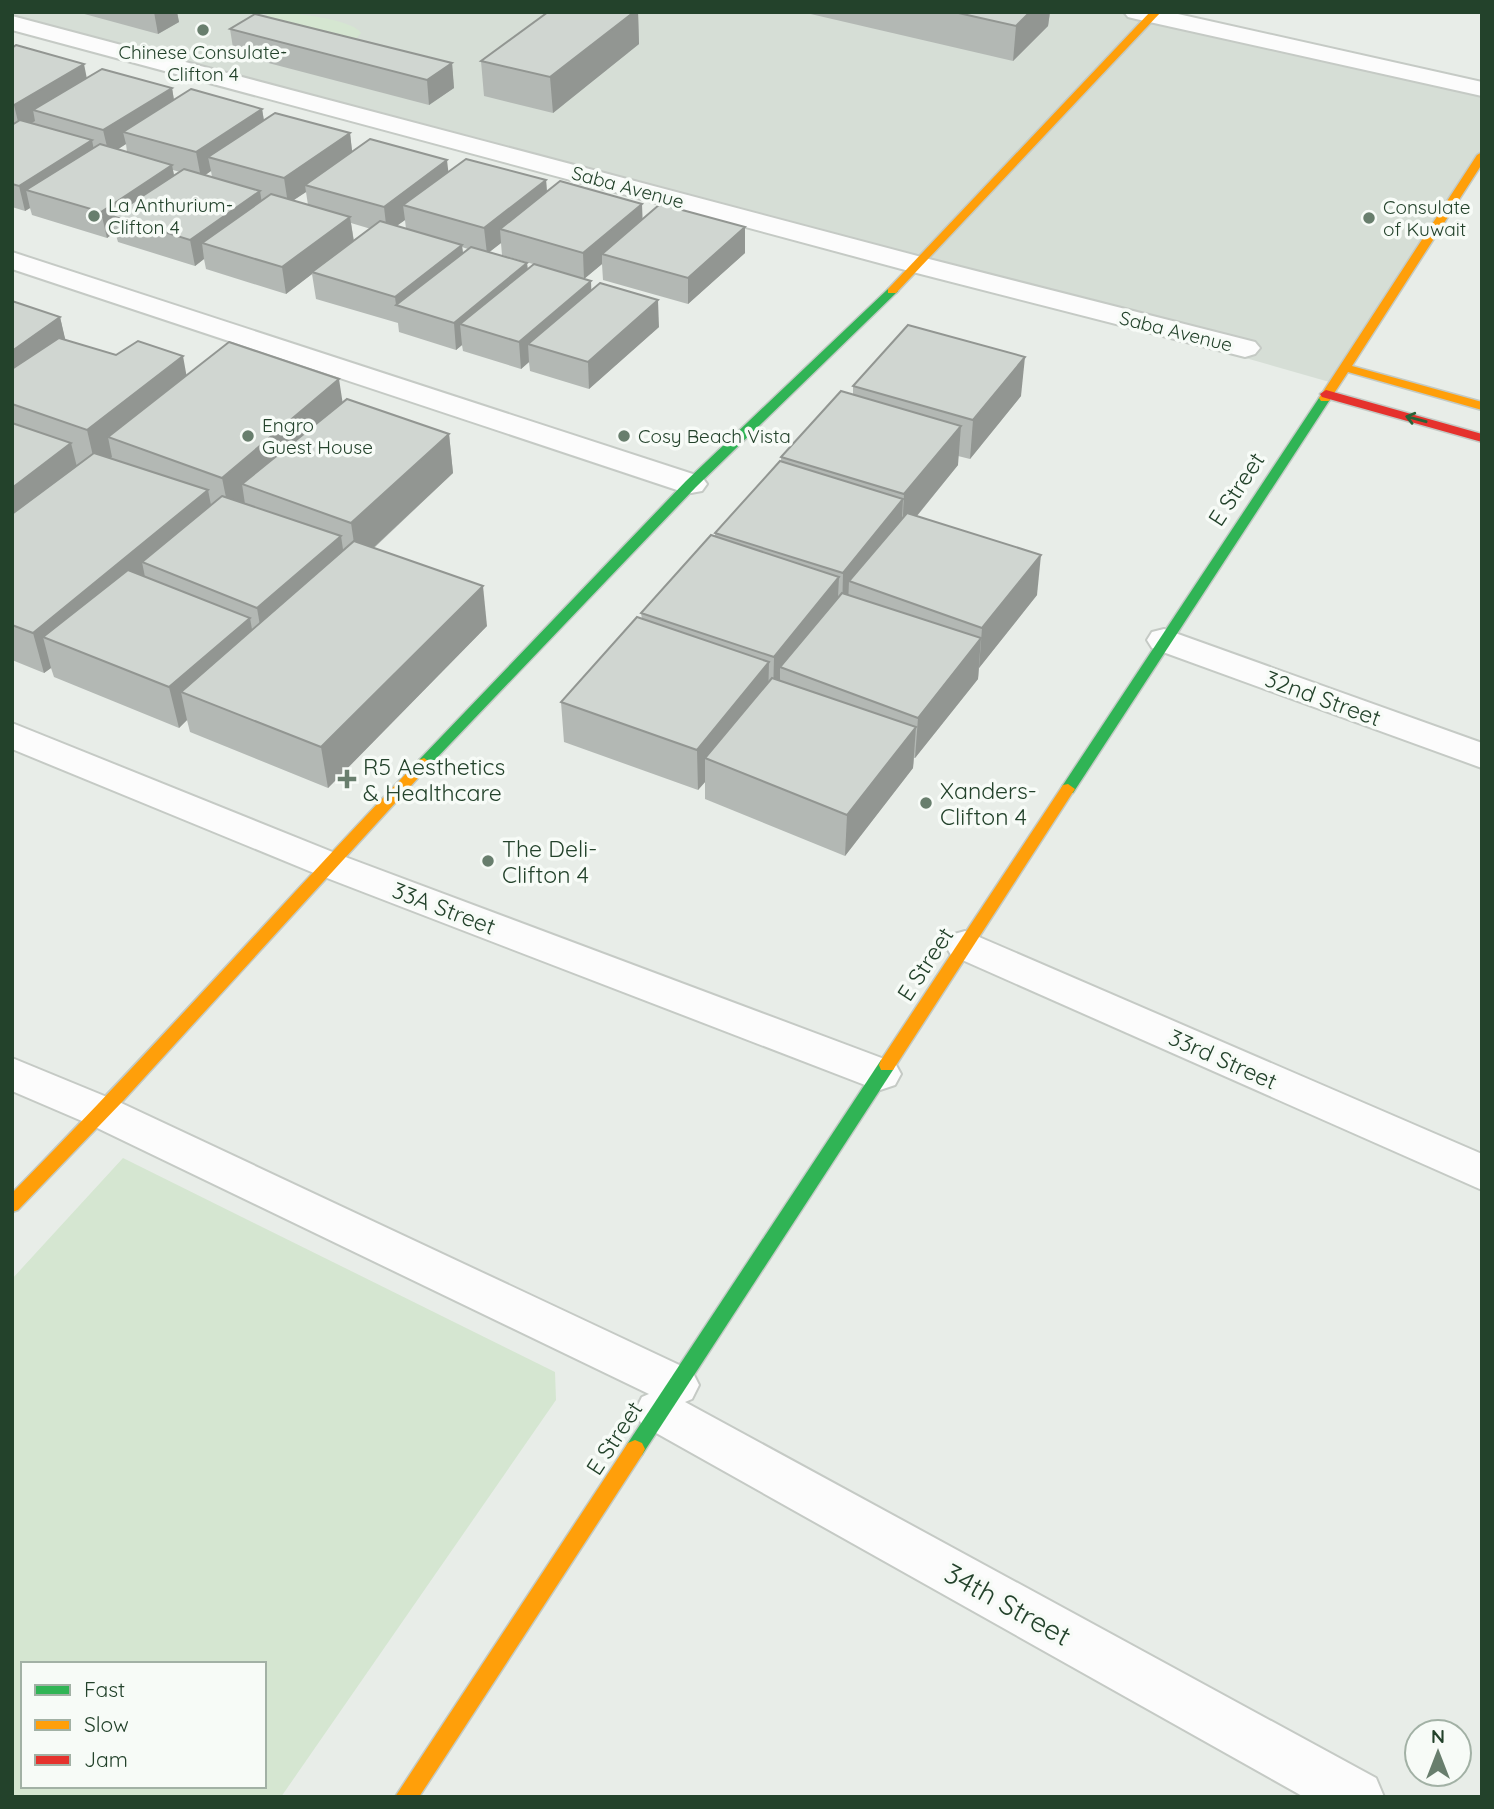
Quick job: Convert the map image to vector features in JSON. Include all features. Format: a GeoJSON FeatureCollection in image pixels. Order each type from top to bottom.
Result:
{"type":"FeatureCollection","features":[{"type":"Feature","properties":{"kind":"main road"},"geometry":{"type":"LineString","coordinates":[[12,1205],[104,1113],[327,864],[691,484],[919,265],[1148,13]]}},
{"type":"Feature","properties":{"kind":"main road","name":"E Street"},"geometry":{"type":"LineString","coordinates":[[406,1797],[1164,640],[1478,169]]}},
{"type":"Feature","properties":{"kind":"main road"},"geometry":{"type":"LineString","coordinates":[[1345,368],[1482,406]]}},
{"type":"Feature","properties":{"kind":"main road"},"geometry":{"type":"LineString","coordinates":[[1326,394],[1482,438]]}},
{"type":"Feature","properties":{"kind":"street"},"geometry":{"type":"LineString","coordinates":[[1148,13],[1482,89]]}},
{"type":"Feature","properties":{"kind":"street","name":"Saba Avenue"},"geometry":{"type":"LineString","coordinates":[[12,23],[919,265],[1245,348]]}},
{"type":"Feature","properties":{"kind":"street"},"geometry":{"type":"LineString","coordinates":[[12,260],[691,484]]}},
{"type":"Feature","properties":{"kind":"street","name":"32nd Street"},"geometry":{"type":"LineString","coordinates":[[1164,640],[1482,756]]}},
{"type":"Feature","properties":{"kind":"street","name":"33A Street"},"geometry":{"type":"LineString","coordinates":[[12,735],[327,864],[880,1074]]}},
{"type":"Feature","properties":{"kind":"street","name":"33rd Street"},"geometry":{"type":"LineString","coordinates":[[965,945],[1482,1173]]}},
{"type":"Feature","properties":{"kind":"street","name":"34th Street"},"geometry":{"type":"LineString","coordinates":[[12,1074],[104,1113],[668,1398],[1357,1797]]}},
{"type":"Feature","properties":{"kind":"shaded area"},"geometry":{"type":"Polygon","coordinates":[[[12,12],[1139,12],[1482,89],[1482,155],[1333,383],[919,265],[12,23],[12,12]]]}},
{"type":"Feature","properties":{"kind":"green space"},"geometry":{"type":"Polygon","coordinates":[[[268,12],[332,20],[345,23],[361,33],[356,39],[344,40],[265,21],[268,12]]]}},
{"type":"Feature","properties":{"kind":"green space"},"geometry":{"type":"Polygon","coordinates":[[[123,1158],[555,1372],[556,1400],[281,1797],[12,1797],[12,1279],[123,1158]]]}},
{"type":"Feature","properties":{"kind":"building"},"geometry":{"type":"Polygon","coordinates":[[[548,12],[634,12],[550,77],[481,61],[548,12]]]}},
{"type":"Feature","properties":{"kind":"building"},"geometry":{"type":"Polygon","coordinates":[[[954,12],[1030,12],[1016,26],[954,12]]]}},
{"type":"Feature","properties":{"kind":"building"},"geometry":{"type":"Polygon","coordinates":[[[255,14],[452,63],[427,80],[230,29],[255,14]]]}},
{"type":"Feature","properties":{"kind":"building"},"geometry":{"type":"Polygon","coordinates":[[[16,45],[84,64],[12,105],[12,48],[16,45]]]}},
{"type":"Feature","properties":{"kind":"building"},"geometry":{"type":"Polygon","coordinates":[[[102,69],[172,88],[103,130],[33,110],[102,69]]]}},
{"type":"Feature","properties":{"kind":"building"},"geometry":{"type":"Polygon","coordinates":[[[191,89],[262,109],[196,152],[123,132],[191,89]]]}},
{"type":"Feature","properties":{"kind":"building"},"geometry":{"type":"Polygon","coordinates":[[[275,113],[350,133],[284,178],[208,157],[275,113]]]}},
{"type":"Feature","properties":{"kind":"building"},"geometry":{"type":"Polygon","coordinates":[[[20,120],[92,140],[19,186],[12,184],[12,125],[20,120]]]}},
{"type":"Feature","properties":{"kind":"building"},"geometry":{"type":"Polygon","coordinates":[[[370,139],[447,160],[384,207],[305,185],[370,139]]]}},
{"type":"Feature","properties":{"kind":"building"},"geometry":{"type":"Polygon","coordinates":[[[100,144],[172,165],[101,212],[26,190],[100,144]]]}},
{"type":"Feature","properties":{"kind":"building"},"geometry":{"type":"Polygon","coordinates":[[[466,159],[546,180],[484,228],[403,205],[466,159]]]}},
{"type":"Feature","properties":{"kind":"building"},"geometry":{"type":"Polygon","coordinates":[[[184,169],[260,191],[190,240],[112,216],[184,169]]]}},
{"type":"Feature","properties":{"kind":"building"},"geometry":{"type":"Polygon","coordinates":[[[560,181],[642,204],[583,253],[500,229],[560,181]]]}},
{"type":"Feature","properties":{"kind":"building"},"geometry":{"type":"Polygon","coordinates":[[[271,194],[350,217],[282,267],[202,243],[271,194]]]}},
{"type":"Feature","properties":{"kind":"building"},"geometry":{"type":"Polygon","coordinates":[[[660,204],[745,227],[688,278],[602,254],[660,204]]]}},
{"type":"Feature","properties":{"kind":"building"},"geometry":{"type":"Polygon","coordinates":[[[380,221],[462,245],[395,297],[312,272],[380,221]]]}},
{"type":"Feature","properties":{"kind":"building"},"geometry":{"type":"Polygon","coordinates":[[[471,247],[527,263],[454,323],[396,305],[471,247]]]}},
{"type":"Feature","properties":{"kind":"building"},"geometry":{"type":"Polygon","coordinates":[[[534,264],[591,281],[519,342],[460,324],[534,264]]]}},
{"type":"Feature","properties":{"kind":"building"},"geometry":{"type":"Polygon","coordinates":[[[600,283],[658,300],[588,362],[528,344],[600,283]]]}},
{"type":"Feature","properties":{"kind":"building"},"geometry":{"type":"Polygon","coordinates":[[[12,301],[60,317],[12,351],[12,301]]]}},
{"type":"Feature","properties":{"kind":"building"},"geometry":{"type":"Polygon","coordinates":[[[908,325],[1025,357],[973,420],[853,386],[908,325]]]}},
{"type":"Feature","properties":{"kind":"building"},"geometry":{"type":"Polygon","coordinates":[[[59,338],[116,355],[138,341],[183,356],[87,430],[12,404],[12,369],[59,338]]]}},
{"type":"Feature","properties":{"kind":"building"},"geometry":{"type":"Polygon","coordinates":[[[229,342],[339,379],[222,478],[108,437],[229,342]]]}},
{"type":"Feature","properties":{"kind":"building"},"geometry":{"type":"Polygon","coordinates":[[[841,391],[961,426],[904,494],[781,457],[841,391]]]}},
{"type":"Feature","properties":{"kind":"building"},"geometry":{"type":"Polygon","coordinates":[[[347,399],[449,434],[351,523],[242,484],[347,399]]]}},
{"type":"Feature","properties":{"kind":"building"},"geometry":{"type":"Polygon","coordinates":[[[12,423],[71,443],[12,488],[12,423]]]}},
{"type":"Feature","properties":{"kind":"building"},"geometry":{"type":"Polygon","coordinates":[[[94,453],[208,490],[33,633],[12,625],[12,514],[94,453]]]}},
{"type":"Feature","properties":{"kind":"building"},"geometry":{"type":"Polygon","coordinates":[[[780,461],[903,499],[843,573],[715,533],[780,461]]]}},
{"type":"Feature","properties":{"kind":"building"},"geometry":{"type":"Polygon","coordinates":[[[222,496],[341,536],[257,608],[142,562],[222,496]]]}},
{"type":"Feature","properties":{"kind":"building"},"geometry":{"type":"Polygon","coordinates":[[[907,513],[1041,555],[982,628],[849,581],[907,513]]]}},
{"type":"Feature","properties":{"kind":"building"},"geometry":{"type":"Polygon","coordinates":[[[711,535],[839,577],[774,657],[641,613],[711,535]]]}},
{"type":"Feature","properties":{"kind":"building"},"geometry":{"type":"Polygon","coordinates":[[[354,541],[483,586],[321,747],[181,692],[354,541]]]}},
{"type":"Feature","properties":{"kind":"building"},"geometry":{"type":"Polygon","coordinates":[[[128,570],[250,618],[169,687],[43,637],[128,570]]]}},
{"type":"Feature","properties":{"kind":"building"},"geometry":{"type":"Polygon","coordinates":[[[842,593],[981,638],[918,718],[780,667],[842,593]]]}},
{"type":"Feature","properties":{"kind":"building"},"geometry":{"type":"Polygon","coordinates":[[[637,617],[769,662],[697,750],[561,702],[637,617]]]}},
{"type":"Feature","properties":{"kind":"building"},"geometry":{"type":"Polygon","coordinates":[[[772,678],[916,727],[847,815],[705,758],[772,678]]]}},
{"type":"Feature","properties":{"kind":"traffic: fast"},"geometry":{"type":"LineString","coordinates":[[424,763],[691,484],[892,291]]}},
{"type":"Feature","properties":{"kind":"traffic: fast"},"geometry":{"type":"LineString","coordinates":[[1068,789],[1325,398]]}},
{"type":"Feature","properties":{"kind":"traffic: fast"},"geometry":{"type":"LineString","coordinates":[[635,1449],[887,1065]]}},
{"type":"Feature","properties":{"kind":"traffic: slow"},"geometry":{"type":"LineString","coordinates":[[892,291],[1156,12]]}},
{"type":"Feature","properties":{"kind":"traffic: slow"},"geometry":{"type":"LineString","coordinates":[[1325,398],[1482,155]]}},
{"type":"Feature","properties":{"kind":"traffic: slow"},"geometry":{"type":"LineString","coordinates":[[1345,368],[1482,406]]}},
{"type":"Feature","properties":{"kind":"traffic: slow"},"geometry":{"type":"LineString","coordinates":[[12,1205],[117,1097],[424,763]]}},
{"type":"Feature","properties":{"kind":"traffic: slow"},"geometry":{"type":"LineString","coordinates":[[887,1065],[1068,789]]}},
{"type":"Feature","properties":{"kind":"traffic: slow"},"geometry":{"type":"LineString","coordinates":[[406,1797],[635,1449]]}},
{"type":"Feature","properties":{"kind":"traffic: jam"},"geometry":{"type":"LineString","coordinates":[[1326,394],[1482,438]]}},
{"type":"Feature","properties":{"kind":"place","name":"Chinese Consulate- Clifton 4"},"geometry":{"type":"Point","coordinates":[203,30]}},
{"type":"Feature","properties":{"kind":"place","name":"La Anthurium- Clifton 4"},"geometry":{"type":"Point","coordinates":[94,216]}},
{"type":"Feature","properties":{"kind":"place","name":"Consulate of Kuwait"},"geometry":{"type":"Point","coordinates":[1369,218]}},
{"type":"Feature","properties":{"kind":"place","name":"Engro Guest House"},"geometry":{"type":"Point","coordinates":[248,436]}},
{"type":"Feature","properties":{"kind":"place","name":"Cosy Beach Vista"},"geometry":{"type":"Point","coordinates":[624,436]}},
{"type":"Feature","properties":{"kind":"place","name":"R5 Aesthetics & Healthcare"},"geometry":{"type":"Point","coordinates":[347,779]}},
{"type":"Feature","properties":{"kind":"place","name":"Xanders- Clifton 4"},"geometry":{"type":"Point","coordinates":[926,803]}},
{"type":"Feature","properties":{"kind":"place","name":"The Deli- Clifton 4"},"geometry":{"type":"Point","coordinates":[488,861]}}]}
